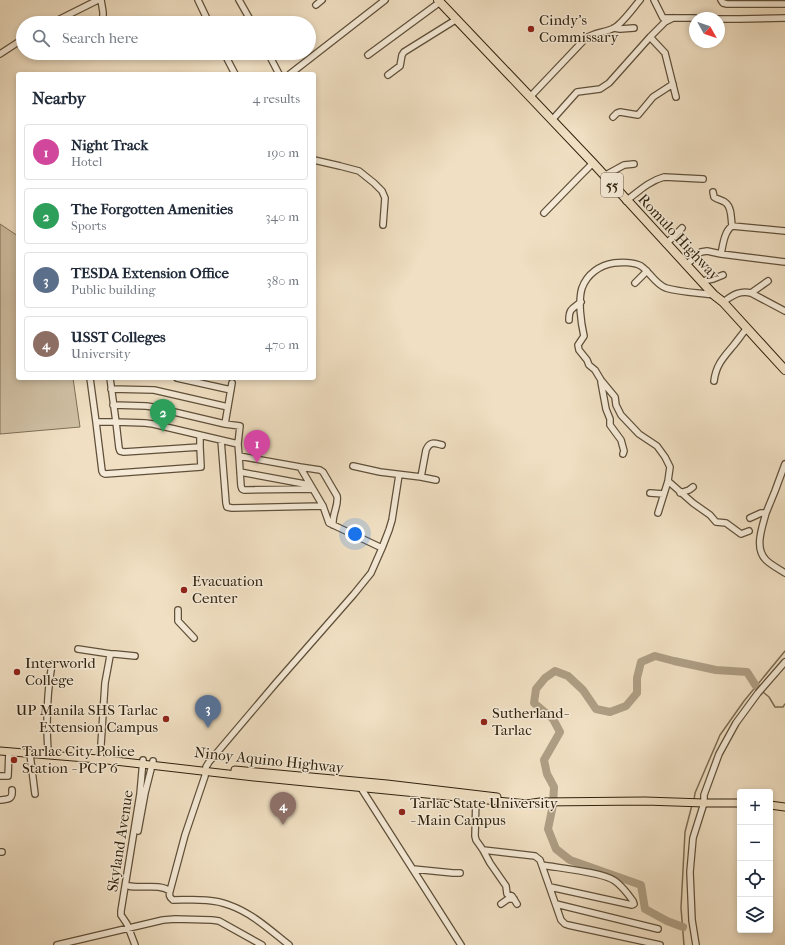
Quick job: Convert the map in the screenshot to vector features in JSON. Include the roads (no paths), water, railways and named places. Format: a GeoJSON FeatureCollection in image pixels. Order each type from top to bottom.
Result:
{"type":"FeatureCollection","features":[{"type":"Feature","properties":{"kind":"highway","name":"Romulo Highway"},"geometry":{"type":"LineString","coordinates":[[439,1],[552,120],[714,295],[723,302],[785,370]]}},
{"type":"Feature","properties":{"kind":"main road","name":"Ninoy Aquino Highway"},"geometry":{"type":"LineString","coordinates":[[0,746],[142,763],[476,797],[527,799],[537,802],[737,803]]}},
{"type":"Feature","properties":{"kind":"main road","name":"Ninoy Aquino Highway"},"geometry":{"type":"LineString","coordinates":[[0,751],[100,758]]}},
{"type":"Feature","properties":{"kind":"main road","name":"Ninoy Aquino Highway"},"geometry":{"type":"LineString","coordinates":[[353,784],[361,788],[382,787]]}},
{"type":"Feature","properties":{"kind":"main road"},"geometry":{"type":"LineString","coordinates":[[773,805],[785,807]]}},
{"type":"Feature","properties":{"kind":"street"},"geometry":{"type":"LineString","coordinates":[[66,16],[98,0]]}},
{"type":"Feature","properties":{"kind":"street"},"geometry":{"type":"LineString","coordinates":[[101,0],[103,16]]}},
{"type":"Feature","properties":{"kind":"street"},"geometry":{"type":"LineString","coordinates":[[198,0],[206,16]]}},
{"type":"Feature","properties":{"kind":"street"},"geometry":{"type":"LineString","coordinates":[[240,0],[248,16]]}},
{"type":"Feature","properties":{"kind":"street"},"geometry":{"type":"LineString","coordinates":[[316,5],[322,0]]}},
{"type":"Feature","properties":{"kind":"street"},"geometry":{"type":"LineString","coordinates":[[316,53],[383,0]]}},
{"type":"Feature","properties":{"kind":"street"},"geometry":{"type":"LineString","coordinates":[[654,0],[662,17],[689,18]]}},
{"type":"Feature","properties":{"kind":"street"},"geometry":{"type":"LineString","coordinates":[[720,0],[727,4],[785,4]]}},
{"type":"Feature","properties":{"kind":"street"},"geometry":{"type":"LineString","coordinates":[[368,55],[439,1]]}},
{"type":"Feature","properties":{"kind":"street"},"geometry":{"type":"LineString","coordinates":[[530,97],[585,39],[593,34],[614,28],[620,23],[636,1]]}},
{"type":"Feature","properties":{"kind":"street"},"geometry":{"type":"LineString","coordinates":[[552,120],[577,92],[582,90],[600,89],[608,83],[665,22],[672,18]]}},
{"type":"Feature","properties":{"kind":"street"},"geometry":{"type":"LineString","coordinates":[[725,19],[785,18]]}},
{"type":"Feature","properties":{"kind":"street"},"geometry":{"type":"LineString","coordinates":[[388,75],[401,65],[402,55],[404,52],[457,19]]}},
{"type":"Feature","properties":{"kind":"street"},"geometry":{"type":"LineString","coordinates":[[614,28],[634,28]]}},
{"type":"Feature","properties":{"kind":"street"},"geometry":{"type":"LineString","coordinates":[[650,38],[665,54],[676,97]]}},
{"type":"Feature","properties":{"kind":"street"},"geometry":{"type":"LineString","coordinates":[[0,54],[16,44]]}},
{"type":"Feature","properties":{"kind":"street"},"geometry":{"type":"LineString","coordinates":[[228,60],[234,72]]}},
{"type":"Feature","properties":{"kind":"street"},"geometry":{"type":"LineString","coordinates":[[272,60],[278,72]]}},
{"type":"Feature","properties":{"kind":"street"},"geometry":{"type":"LineString","coordinates":[[293,72],[308,60]]}},
{"type":"Feature","properties":{"kind":"street"},"geometry":{"type":"LineString","coordinates":[[613,117],[620,112],[638,115],[653,97],[673,84]]}},
{"type":"Feature","properties":{"kind":"street"},"geometry":{"type":"LineString","coordinates":[[316,160],[359,171],[374,183],[382,191],[385,198],[383,224]]}},
{"type":"Feature","properties":{"kind":"street"},"geometry":{"type":"LineString","coordinates":[[544,213],[593,164]]}},
{"type":"Feature","properties":{"kind":"street"},"geometry":{"type":"LineString","coordinates":[[604,176],[624,165],[634,164]]}},
{"type":"Feature","properties":{"kind":"street"},"geometry":{"type":"LineString","coordinates":[[626,201],[650,182],[659,178],[703,179]]}},
{"type":"Feature","properties":{"kind":"street"},"geometry":{"type":"LineString","coordinates":[[713,192],[714,197],[725,202],[730,208],[732,226]]}},
{"type":"Feature","properties":{"kind":"street"},"geometry":{"type":"LineString","coordinates":[[732,226],[785,231]]}},
{"type":"Feature","properties":{"kind":"street"},"geometry":{"type":"LineString","coordinates":[[721,254],[728,230],[732,226]]}},
{"type":"Feature","properties":{"kind":"street"},"geometry":{"type":"LineString","coordinates":[[666,244],[682,228]]}},
{"type":"Feature","properties":{"kind":"street"},"geometry":{"type":"LineString","coordinates":[[686,265],[704,251],[785,262]]}},
{"type":"Feature","properties":{"kind":"street"},"geometry":{"type":"LineString","coordinates":[[658,513],[668,481],[670,466],[657,446],[639,434],[621,415],[614,397],[579,350],[578,345],[584,336],[581,323],[580,302],[582,288],[587,279],[595,270],[605,264],[621,262],[640,266],[663,287],[672,290],[714,295]]}},
{"type":"Feature","properties":{"kind":"street"},"geometry":{"type":"LineString","coordinates":[[635,283],[647,271]]}},
{"type":"Feature","properties":{"kind":"street"},"geometry":{"type":"LineString","coordinates":[[702,281],[713,279],[722,275]]}},
{"type":"Feature","properties":{"kind":"street"},"geometry":{"type":"LineString","coordinates":[[751,293],[768,281]]}},
{"type":"Feature","properties":{"kind":"street"},"geometry":{"type":"LineString","coordinates":[[723,302],[735,293],[751,293],[785,311]]}},
{"type":"Feature","properties":{"kind":"street"},"geometry":{"type":"LineString","coordinates":[[569,320],[569,313],[580,302]]}},
{"type":"Feature","properties":{"kind":"street"},"geometry":{"type":"LineString","coordinates":[[714,381],[715,372],[718,365],[747,328]]}},
{"type":"Feature","properties":{"kind":"street"},"geometry":{"type":"LineString","coordinates":[[90,380],[103,473],[201,467],[200,435]]}},
{"type":"Feature","properties":{"kind":"street"},"geometry":{"type":"LineString","coordinates":[[110,380],[119,448],[122,452],[200,447]]}},
{"type":"Feature","properties":{"kind":"street"},"geometry":{"type":"LineString","coordinates":[[185,380],[231,390]]}},
{"type":"Feature","properties":{"kind":"street"},"geometry":{"type":"LineString","coordinates":[[601,380],[610,425],[621,440],[624,454]]}},
{"type":"Feature","properties":{"kind":"street"},"geometry":{"type":"LineString","coordinates":[[225,424],[232,382]]}},
{"type":"Feature","properties":{"kind":"street"},"geometry":{"type":"LineString","coordinates":[[111,389],[154,390],[228,407]]}},
{"type":"Feature","properties":{"kind":"street"},"geometry":{"type":"LineString","coordinates":[[113,405],[153,407],[225,424],[240,426],[238,444],[242,489],[311,487]]}},
{"type":"Feature","properties":{"kind":"street"},"geometry":{"type":"LineString","coordinates":[[96,422],[153,424],[238,444]]}},
{"type":"Feature","properties":{"kind":"street"},"geometry":{"type":"LineString","coordinates":[[221,440],[227,507],[323,506]]}},
{"type":"Feature","properties":{"kind":"street"},"geometry":{"type":"LineString","coordinates":[[422,477],[426,450],[428,446],[432,443],[442,445]]}},
{"type":"Feature","properties":{"kind":"street"},"geometry":{"type":"LineString","coordinates":[[239,456],[320,470],[324,473],[338,497],[333,514],[333,525]]}},
{"type":"Feature","properties":{"kind":"street"},"geometry":{"type":"LineString","coordinates":[[785,464],[766,513],[760,544],[760,550],[767,560],[785,572]]}},
{"type":"Feature","properties":{"kind":"street"},"geometry":{"type":"LineString","coordinates":[[353,466],[380,472],[436,480]]}},
{"type":"Feature","properties":{"kind":"street"},"geometry":{"type":"LineString","coordinates":[[300,467],[323,506],[328,522],[331,525],[382,548]]}},
{"type":"Feature","properties":{"kind":"street"},"geometry":{"type":"LineString","coordinates":[[240,472],[311,487]]}},
{"type":"Feature","properties":{"kind":"street"},"geometry":{"type":"LineString","coordinates":[[289,945],[262,923],[229,905],[200,900],[173,900],[169,896],[170,891],[185,835],[206,769],[212,758],[371,573],[391,525],[399,475]]}},
{"type":"Feature","properties":{"kind":"street"},"geometry":{"type":"LineString","coordinates":[[668,481],[680,493],[710,515],[716,522],[726,523],[741,534],[749,531]]}},
{"type":"Feature","properties":{"kind":"street"},"geometry":{"type":"LineString","coordinates":[[680,493],[693,487]]}},
{"type":"Feature","properties":{"kind":"street"},"geometry":{"type":"LineString","coordinates":[[650,493],[664,494]]}},
{"type":"Feature","properties":{"kind":"street"},"geometry":{"type":"LineString","coordinates":[[326,512],[333,514]]}},
{"type":"Feature","properties":{"kind":"street"},"geometry":{"type":"LineString","coordinates":[[750,518],[761,513],[766,513]]}},
{"type":"Feature","properties":{"kind":"street"},"geometry":{"type":"LineString","coordinates":[[178,610],[178,621],[194,638]]}},
{"type":"Feature","properties":{"kind":"street"},"geometry":{"type":"LineString","coordinates":[[78,649],[135,656]]}},
{"type":"Feature","properties":{"kind":"street"},"geometry":{"type":"LineString","coordinates":[[100,758],[105,683],[111,654]]}},
{"type":"Feature","properties":{"kind":"street"},"geometry":{"type":"LineString","coordinates":[[696,945],[692,920],[690,872],[693,838],[704,795],[719,754],[736,722],[758,693],[785,662]]}},
{"type":"Feature","properties":{"kind":"street"},"geometry":{"type":"LineString","coordinates":[[48,751],[47,710],[52,664]]}},
{"type":"Feature","properties":{"kind":"street"},"geometry":{"type":"LineString","coordinates":[[0,776],[8,776],[9,752]]}},
{"type":"Feature","properties":{"kind":"street"},"geometry":{"type":"LineString","coordinates":[[30,754],[35,794]]}},
{"type":"Feature","properties":{"kind":"street","name":"Skyland Avenue"},"geometry":{"type":"LineString","coordinates":[[128,926],[121,915],[121,911],[140,794],[142,763]]}},
{"type":"Feature","properties":{"kind":"street","name":"Skyland Avenue"},"geometry":{"type":"LineString","coordinates":[[135,945],[124,910],[145,793],[153,764]]}},
{"type":"Feature","properties":{"kind":"street"},"geometry":{"type":"LineString","coordinates":[[361,788],[461,945]]}},
{"type":"Feature","properties":{"kind":"street"},"geometry":{"type":"LineString","coordinates":[[0,800],[10,798],[12,790]]}},
{"type":"Feature","properties":{"kind":"street"},"geometry":{"type":"LineString","coordinates":[[476,797],[476,840],[506,886],[507,894],[512,896],[516,901],[508,899],[501,904]]}},
{"type":"Feature","properties":{"kind":"street"},"geometry":{"type":"LineString","coordinates":[[483,850],[535,856],[540,860],[561,920],[564,924],[660,945]]}},
{"type":"Feature","properties":{"kind":"street"},"geometry":{"type":"LineString","coordinates":[[542,865],[589,873],[613,879],[622,886],[634,904],[632,905],[550,887]]}},
{"type":"Feature","properties":{"kind":"street"},"geometry":{"type":"LineString","coordinates":[[413,869],[453,874],[460,873]]}},
{"type":"Feature","properties":{"kind":"street"},"geometry":{"type":"LineString","coordinates":[[128,886],[135,888],[160,887],[170,891]]}},
{"type":"Feature","properties":{"kind":"street"},"geometry":{"type":"LineString","coordinates":[[556,904],[658,929]]}},
{"type":"Feature","properties":{"kind":"street"},"geometry":{"type":"LineString","coordinates":[[57,945],[128,926],[170,919],[219,921],[262,945]]}},
{"type":"Feature","properties":{"kind":"waterway"},"geometry":{"type":"LineString","coordinates":[[694,800],[695,793],[720,735],[744,701],[785,651]]}},
{"type":"Feature","properties":{"kind":"waterway"},"geometry":{"type":"LineString","coordinates":[[683,927],[667,921],[645,909],[641,885],[570,860],[556,849],[548,829],[553,805],[554,787],[547,774],[544,760],[560,732],[553,719],[534,703],[536,689],[545,678],[555,671],[568,676],[583,690],[596,709],[610,712],[626,706],[637,693],[637,678],[641,662],[655,656],[716,670],[747,672],[756,686]]}},
{"type":"Feature","properties":{"kind":"waterway"},"geometry":{"type":"LineString","coordinates":[[763,692],[769,697],[775,707],[783,707],[785,704]]}},
{"type":"Feature","properties":{"kind":"waterway"},"geometry":{"type":"LineString","coordinates":[[684,945],[681,908],[685,832],[692,805]]}},
{"type":"Feature","properties":{"kind":"place","name":"Cindy's Commissary"},"geometry":{"type":"Point","coordinates":[531,29]}},
{"type":"Feature","properties":{"kind":"place","name":"The Forgotten Amenities"},"geometry":{"type":"Point","coordinates":[163,432]}},
{"type":"Feature","properties":{"kind":"place","name":"Night Track"},"geometry":{"type":"Point","coordinates":[257,463]}},
{"type":"Feature","properties":{"kind":"place","name":"Evacuation Center"},"geometry":{"type":"Point","coordinates":[184,590]}},
{"type":"Feature","properties":{"kind":"place","name":"Interworld College"},"geometry":{"type":"Point","coordinates":[17,672]}},
{"type":"Feature","properties":{"kind":"place","name":"UP Manila SHS Tarlac Extension Campus"},"geometry":{"type":"Point","coordinates":[166,719]}},
{"type":"Feature","properties":{"kind":"place","name":"Sutherland- Tarlac"},"geometry":{"type":"Point","coordinates":[484,722]}},
{"type":"Feature","properties":{"kind":"place","name":"TESDA Extension Office"},"geometry":{"type":"Point","coordinates":[208,728]}},
{"type":"Feature","properties":{"kind":"place","name":"Tarlac City Police Station - PCP 6"},"geometry":{"type":"Point","coordinates":[14,760]}},
{"type":"Feature","properties":{"kind":"place","name":"Tarlac State University - Main Campus"},"geometry":{"type":"Point","coordinates":[402,812]}},
{"type":"Feature","properties":{"kind":"place","name":"USST Colleges"},"geometry":{"type":"Point","coordinates":[283,825]}}]}
